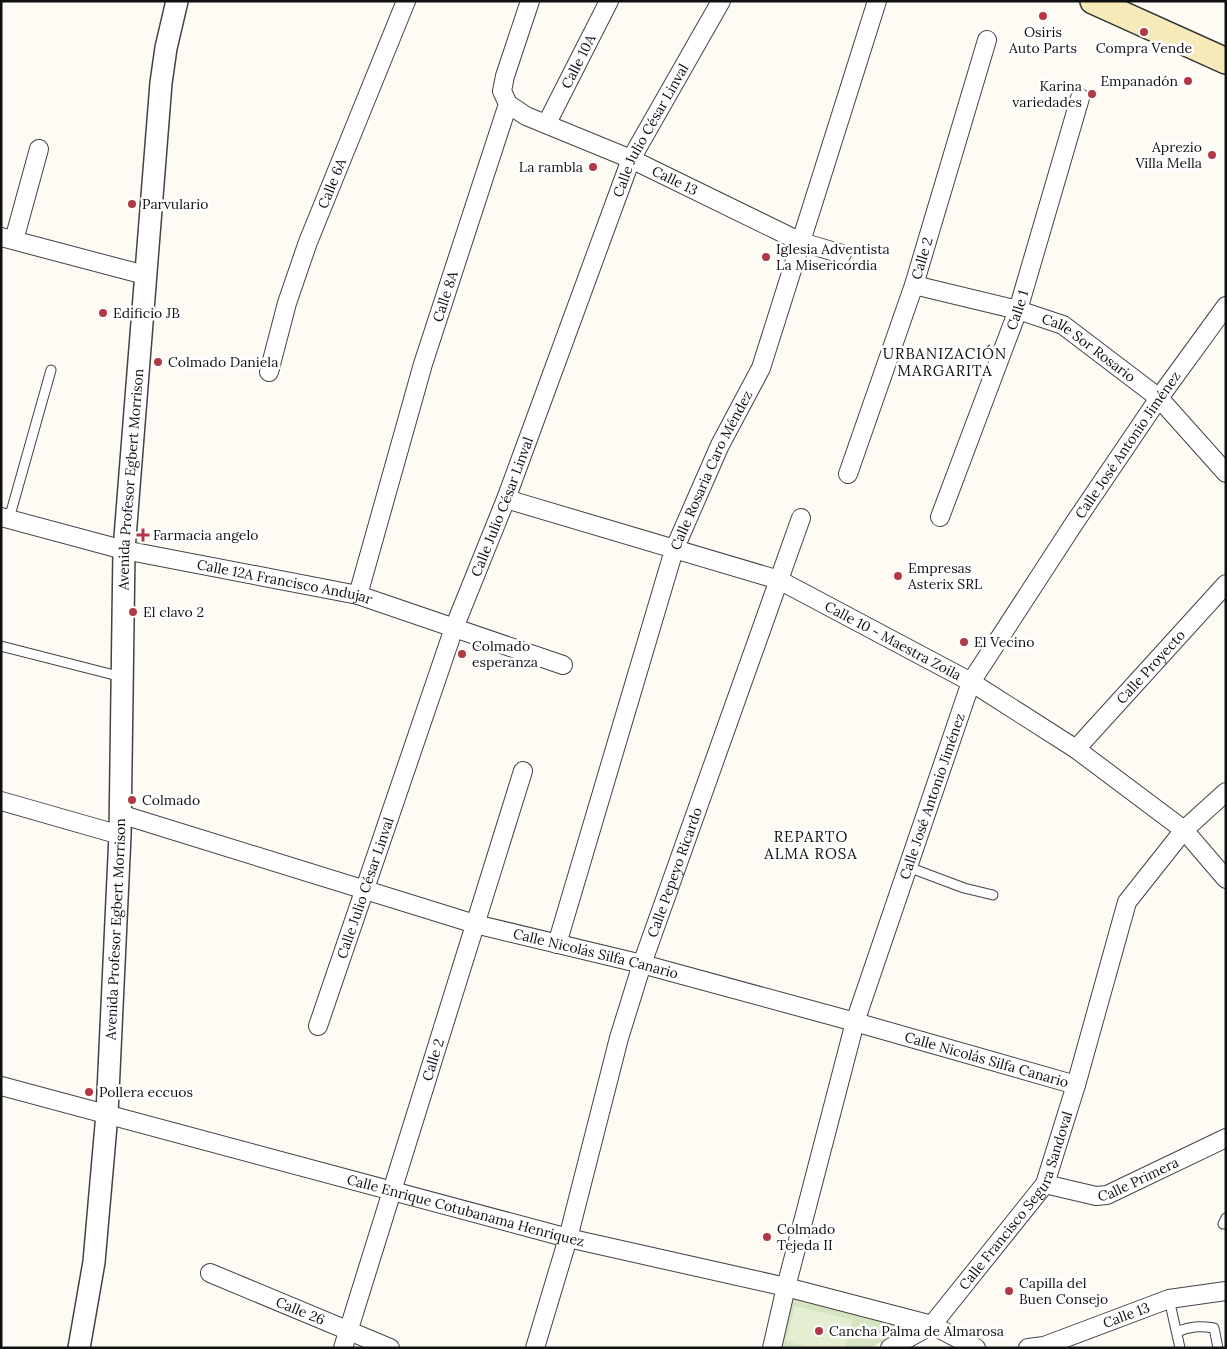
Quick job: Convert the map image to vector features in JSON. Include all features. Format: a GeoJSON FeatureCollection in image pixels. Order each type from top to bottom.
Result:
{"type":"FeatureCollection","features":[{"type":"Feature","properties":{"kind":"main road"},"geometry":{"type":"LineString","coordinates":[[1093,1],[1225,58]]}},
{"type":"Feature","properties":{"kind":"street","name":"Avenida Profesor Egbert Morrison"},"geometry":{"type":"LineString","coordinates":[[80,1348],[94,1262],[107,1114],[120,824],[124,550],[161,83],[166,48],[177,1]]}},
{"type":"Feature","properties":{"kind":"street","name":"Calle 6A"},"geometry":{"type":"LineString","coordinates":[[269,372],[287,303],[308,242],[406,1]]}},
{"type":"Feature","properties":{"kind":"street","name":"Calle 8A"},"geometry":{"type":"LineString","coordinates":[[358,595],[423,364],[508,104],[502,91],[505,76],[530,1]]}},
{"type":"Feature","properties":{"kind":"street","name":"Calle 10A"},"geometry":{"type":"LineString","coordinates":[[547,123],[609,1]]}},
{"type":"Feature","properties":{"kind":"street","name":"Calle Julio César Linval"},"geometry":{"type":"LineString","coordinates":[[318,1026],[454,628],[506,499],[631,159],[721,1]]}},
{"type":"Feature","properties":{"kind":"street","name":"Calle Rosaria Caro Méndez"},"geometry":{"type":"LineString","coordinates":[[557,944],[674,550],[720,446],[761,368],[877,1]]}},
{"type":"Feature","properties":{"kind":"street","name":"Calle 2"},"geometry":{"type":"LineString","coordinates":[[848,474],[914,285],[987,40]]}},
{"type":"Feature","properties":{"kind":"street","name":"Calle 1"},"geometry":{"type":"LineString","coordinates":[[940,517],[1018,310],[1080,98]]}},
{"type":"Feature","properties":{"kind":"street","name":"Calle 13"},"geometry":{"type":"LineString","coordinates":[[508,104],[526,116],[631,159],[801,242],[842,254]]}},
{"type":"Feature","properties":{"kind":"street"},"geometry":{"type":"LineString","coordinates":[[39,149],[8,238],[145,275]]}},
{"type":"Feature","properties":{"kind":"street","name":"Calle Sor Rosario"},"geometry":{"type":"LineString","coordinates":[[914,285],[1018,310],[1063,325],[1159,398],[1226,473]]}},
{"type":"Feature","properties":{"kind":"street","name":"Calle José Antonio Jiménez"},"geometry":{"type":"LineString","coordinates":[[772,1348],[855,1022],[971,682],[1072,525],[1159,398],[1226,306]]}},
{"type":"Feature","properties":{"kind":"street","name":"Calle 10 - Maestra Zoila"},"geometry":{"type":"LineString","coordinates":[[506,499],[779,580],[971,682],[1076,749],[1184,830],[1226,880]]}},
{"type":"Feature","properties":{"kind":"street","name":"Calle 12A Francisco Andujar"},"geometry":{"type":"LineString","coordinates":[[5,518],[124,550],[358,595],[563,665]]}},
{"type":"Feature","properties":{"kind":"street","name":"Calle Pepeyo Ricardo"},"geometry":{"type":"LineString","coordinates":[[535,1348],[568,1238],[620,1038],[642,964],[801,518]]}},
{"type":"Feature","properties":{"kind":"street","name":"Calle Proyecto"},"geometry":{"type":"LineString","coordinates":[[1076,749],[1226,584]]}},
{"type":"Feature","properties":{"kind":"street","name":"Calle 2"},"geometry":{"type":"LineString","coordinates":[[343,1348],[523,771]]}},
{"type":"Feature","properties":{"kind":"street","name":"Calle Francisco Segura Sandoval"},"geometry":{"type":"LineString","coordinates":[[890,1348],[932,1325],[1045,1184],[1076,1085],[1127,902],[1184,830],[1226,792]]}},
{"type":"Feature","properties":{"kind":"street","name":"Calle Nicolás Silfa Canario"},"geometry":{"type":"LineString","coordinates":[[1,801],[120,824],[365,890],[475,924],[642,964],[1076,1085]]}},
{"type":"Feature","properties":{"kind":"street","name":"Calle Enrique Cotubanama Henriquez"},"geometry":{"type":"LineString","coordinates":[[1,1086],[568,1238],[786,1287],[932,1325]]}},
{"type":"Feature","properties":{"kind":"street","name":"Calle Primera"},"geometry":{"type":"LineString","coordinates":[[1045,1184],[1096,1196],[1107,1195],[1226,1138]]}},
{"type":"Feature","properties":{"kind":"street","name":"Calle 26"},"geometry":{"type":"LineString","coordinates":[[210,1273],[390,1348]]}},
{"type":"Feature","properties":{"kind":"street","name":"Calle 13"},"geometry":{"type":"LineString","coordinates":[[1028,1348],[1044,1346],[1169,1299],[1226,1291]]}},
{"type":"Feature","properties":{"kind":"street"},"geometry":{"type":"LineString","coordinates":[[932,1325],[976,1348]]}},
{"type":"Feature","properties":{"kind":"lane"},"geometry":{"type":"LineString","coordinates":[[5,518],[51,370]]}},
{"type":"Feature","properties":{"kind":"lane"},"geometry":{"type":"LineString","coordinates":[[1,646],[122,677]]}},
{"type":"Feature","properties":{"kind":"lane"},"geometry":{"type":"LineString","coordinates":[[908,867],[964,888],[993,895]]}},
{"type":"Feature","properties":{"kind":"lane"},"geometry":{"type":"LineString","coordinates":[[1169,1299],[1180,1348]]}},
{"type":"Feature","properties":{"kind":"lane"},"geometry":{"type":"LineString","coordinates":[[1177,1332],[1188,1327],[1203,1326],[1214,1328],[1218,1348]]}},
{"type":"Feature","properties":{"kind":"green space"},"geometry":{"type":"Polygon","coordinates":[[[790,1298],[907,1327],[871,1348],[779,1348],[790,1298]]]}},
{"type":"Feature","properties":{"kind":"green space","name":"Cancha Palma de Almarosa"},"geometry":{"type":"Polygon","coordinates":[[[795,1306],[852,1320],[845,1348],[813,1348],[786,1341],[795,1306]]]}},
{"type":"Feature","properties":{"kind":"place","name":"Osiris Auto Parts"},"geometry":{"type":"Point","coordinates":[1043,16]}},
{"type":"Feature","properties":{"kind":"place","name":"Compra Vende"},"geometry":{"type":"Point","coordinates":[1144,32]}},
{"type":"Feature","properties":{"kind":"place","name":"Empanadón"},"geometry":{"type":"Point","coordinates":[1188,81]}},
{"type":"Feature","properties":{"kind":"place","name":"Karina variedades"},"geometry":{"type":"Point","coordinates":[1092,94]}},
{"type":"Feature","properties":{"kind":"place","name":"Aprezio Villa Mella"},"geometry":{"type":"Point","coordinates":[1212,155]}},
{"type":"Feature","properties":{"kind":"place","name":"La rambla"},"geometry":{"type":"Point","coordinates":[593,167]}},
{"type":"Feature","properties":{"kind":"place","name":"Parvulario"},"geometry":{"type":"Point","coordinates":[132,204]}},
{"type":"Feature","properties":{"kind":"place","name":"Iglesia Adventista La Misericordia"},"geometry":{"type":"Point","coordinates":[766,257]}},
{"type":"Feature","properties":{"kind":"place","name":"Edificio JB"},"geometry":{"type":"Point","coordinates":[103,313]}},
{"type":"Feature","properties":{"kind":"place","name":"Colmado Daniela"},"geometry":{"type":"Point","coordinates":[158,362]}},
{"type":"Feature","properties":{"kind":"place","name":"Farmacia angelo"},"geometry":{"type":"Point","coordinates":[143,535]}},
{"type":"Feature","properties":{"kind":"place","name":"Empresas Asterix SRL"},"geometry":{"type":"Point","coordinates":[898,576]}},
{"type":"Feature","properties":{"kind":"place","name":"El clavo 2"},"geometry":{"type":"Point","coordinates":[133,612]}},
{"type":"Feature","properties":{"kind":"place","name":"El Vecino"},"geometry":{"type":"Point","coordinates":[964,642]}},
{"type":"Feature","properties":{"kind":"place","name":"Colmado esperanza"},"geometry":{"type":"Point","coordinates":[462,654]}},
{"type":"Feature","properties":{"kind":"place","name":"Colmado"},"geometry":{"type":"Point","coordinates":[132,800]}},
{"type":"Feature","properties":{"kind":"place","name":"Pollera eccuos"},"geometry":{"type":"Point","coordinates":[89,1092]}},
{"type":"Feature","properties":{"kind":"place","name":"Colmado Tejeda II"},"geometry":{"type":"Point","coordinates":[767,1237]}},
{"type":"Feature","properties":{"kind":"place","name":"Capilla del Buen Consejo"},"geometry":{"type":"Point","coordinates":[1009,1291]}},
{"type":"Feature","properties":{"kind":"place","name":"Cancha Palma de Almarosa"},"geometry":{"type":"Point","coordinates":[819,1331]}},
{"type":"Feature","properties":{"kind":"district","name":"URBANIZACIÓN MARGARITA"},"geometry":{"type":"Point","coordinates":[945,362]}},
{"type":"Feature","properties":{"kind":"district","name":"REPARTO ALMA ROSA"},"geometry":{"type":"Point","coordinates":[811,846]}}]}
